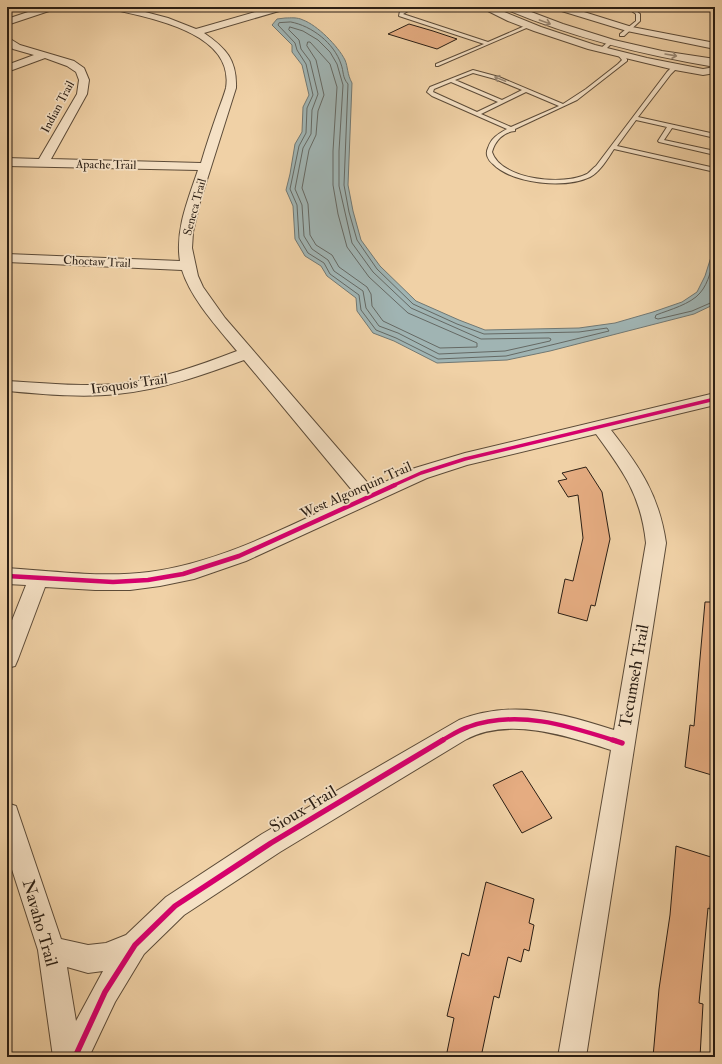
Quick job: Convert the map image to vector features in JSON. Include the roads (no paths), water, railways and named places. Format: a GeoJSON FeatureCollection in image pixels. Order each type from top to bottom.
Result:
{"type":"FeatureCollection","features":[{"type":"Feature","properties":{"kind":"street"},"geometry":{"type":"LineString","coordinates":[[7,22],[52,7]]}},
{"type":"Feature","properties":{"kind":"street","name":"Seneca Trail"},"geometry":{"type":"LineString","coordinates":[[114,7],[158,18],[197,32],[225,57],[231,72],[231,88],[194,202],[186,232],[185,248],[188,266],[196,287],[220,321],[368,496]]}},
{"type":"Feature","properties":{"kind":"street"},"geometry":{"type":"LineString","coordinates":[[197,32],[283,7]]}},
{"type":"Feature","properties":{"kind":"street"},"geometry":{"type":"LineString","coordinates":[[484,7],[510,11],[611,42],[656,53],[715,63]]}},
{"type":"Feature","properties":{"kind":"street"},"geometry":{"type":"LineString","coordinates":[[510,11],[532,7]]}},
{"type":"Feature","properties":{"kind":"street"},"geometry":{"type":"LineString","coordinates":[[536,7],[594,28],[715,46]]}},
{"type":"Feature","properties":{"kind":"street"},"geometry":{"type":"LineString","coordinates":[[558,7],[626,32],[715,55]]}},
{"type":"Feature","properties":{"kind":"street"},"geometry":{"type":"LineString","coordinates":[[510,11],[529,26],[602,50],[680,68],[703,72],[715,70]]}},
{"type":"Feature","properties":{"kind":"street"},"geometry":{"type":"LineString","coordinates":[[611,42],[626,32]]}},
{"type":"Feature","properties":{"kind":"street","name":"Indian Trail"},"geometry":{"type":"LineString","coordinates":[[7,40],[13,46],[22,50],[62,60],[78,68],[85,76],[86,81],[82,94],[42,164]]}},
{"type":"Feature","properties":{"kind":"street"},"geometry":{"type":"LineString","coordinates":[[7,70],[44,55]]}},
{"type":"Feature","properties":{"kind":"street","name":"Apache Trail"},"geometry":{"type":"LineString","coordinates":[[7,162],[206,167]]}},
{"type":"Feature","properties":{"kind":"street","name":"Choctaw Trail"},"geometry":{"type":"LineString","coordinates":[[7,258],[188,266]]}},
{"type":"Feature","properties":{"kind":"street","name":"Iroquois Trail"},"geometry":{"type":"LineString","coordinates":[[7,386],[82,390],[132,387],[168,380],[207,368],[247,353]]}},
{"type":"Feature","properties":{"kind":"street","name":"West Algonquin Trail"},"geometry":{"type":"LineString","coordinates":[[7,576],[107,582],[148,580],[215,565],[239,556],[420,473],[465,459],[715,399]]}},
{"type":"Feature","properties":{"kind":"street","name":"Tecumseh Trail"},"geometry":{"type":"LineString","coordinates":[[572,1057],[622,743],[656,543],[656,532],[652,511],[639,482],[600,427]]}},
{"type":"Feature","properties":{"kind":"street"},"geometry":{"type":"LineString","coordinates":[[7,659],[39,578]]}},
{"type":"Feature","properties":{"kind":"street","name":"Sioux Trail"},"geometry":{"type":"LineString","coordinates":[[75,1057],[105,992],[135,945],[175,906],[271,843],[443,740],[470,726],[498,720],[529,718],[559,723],[622,743]]}},
{"type":"Feature","properties":{"kind":"street","name":"Navaho Trail"},"geometry":{"type":"LineString","coordinates":[[7,814],[51,950],[67,1057]]}},
{"type":"Feature","properties":{"kind":"street","name":"Sioux Trail"},"geometry":{"type":"LineString","coordinates":[[51,950],[88,958],[106,957],[135,945]]}},
{"type":"Feature","properties":{"kind":"lane"},"geometry":{"type":"LineString","coordinates":[[413,7],[402,12],[401,16],[488,44]]}},
{"type":"Feature","properties":{"kind":"lane"},"geometry":{"type":"LineString","coordinates":[[590,7],[630,8],[638,14],[638,21],[626,32]]}},
{"type":"Feature","properties":{"kind":"lane"},"geometry":{"type":"LineString","coordinates":[[438,65],[529,26]]}},
{"type":"Feature","properties":{"kind":"lane"},"geometry":{"type":"LineString","coordinates":[[602,50],[611,42]]}},
{"type":"Feature","properties":{"kind":"lane"},"geometry":{"type":"LineString","coordinates":[[620,55],[625,60],[617,68],[575,98],[503,134],[493,142],[489,150],[491,160],[503,169],[521,177],[546,182],[590,174],[598,167],[669,73],[673,69],[680,68]]}},
{"type":"Feature","properties":{"kind":"lane"},"geometry":{"type":"LineString","coordinates":[[513,130],[430,92],[432,88],[473,71],[497,78],[562,105]]}},
{"type":"Feature","properties":{"kind":"lane"},"geometry":{"type":"LineString","coordinates":[[451,80],[502,102]]}},
{"type":"Feature","properties":{"kind":"lane"},"geometry":{"type":"LineString","coordinates":[[477,114],[526,90]]}},
{"type":"Feature","properties":{"kind":"lane"},"geometry":{"type":"LineString","coordinates":[[635,118],[715,136]]}},
{"type":"Feature","properties":{"kind":"lane"},"geometry":{"type":"LineString","coordinates":[[656,148],[670,126]]}},
{"type":"Feature","properties":{"kind":"lane"},"geometry":{"type":"LineString","coordinates":[[613,147],[656,148],[715,153]]}},
{"type":"Feature","properties":{"kind":"lane"},"geometry":{"type":"LineString","coordinates":[[656,148],[715,170]]}},
{"type":"Feature","properties":{"kind":"water"},"geometry":{"type":"Polygon","coordinates":[[[277,19],[301,19],[314,26],[332,43],[342,54],[345,60],[352,83],[348,185],[361,240],[380,266],[416,301],[485,330],[579,328],[615,323],[682,302],[697,292],[705,276],[711,257],[712,242],[715,238],[715,304],[694,314],[550,351],[507,360],[437,363],[394,341],[373,333],[357,311],[356,298],[327,276],[321,266],[305,256],[295,239],[293,206],[286,190],[295,144],[302,132],[303,107],[309,95],[302,65],[292,52],[292,45],[272,25],[277,19]]]}}]}
